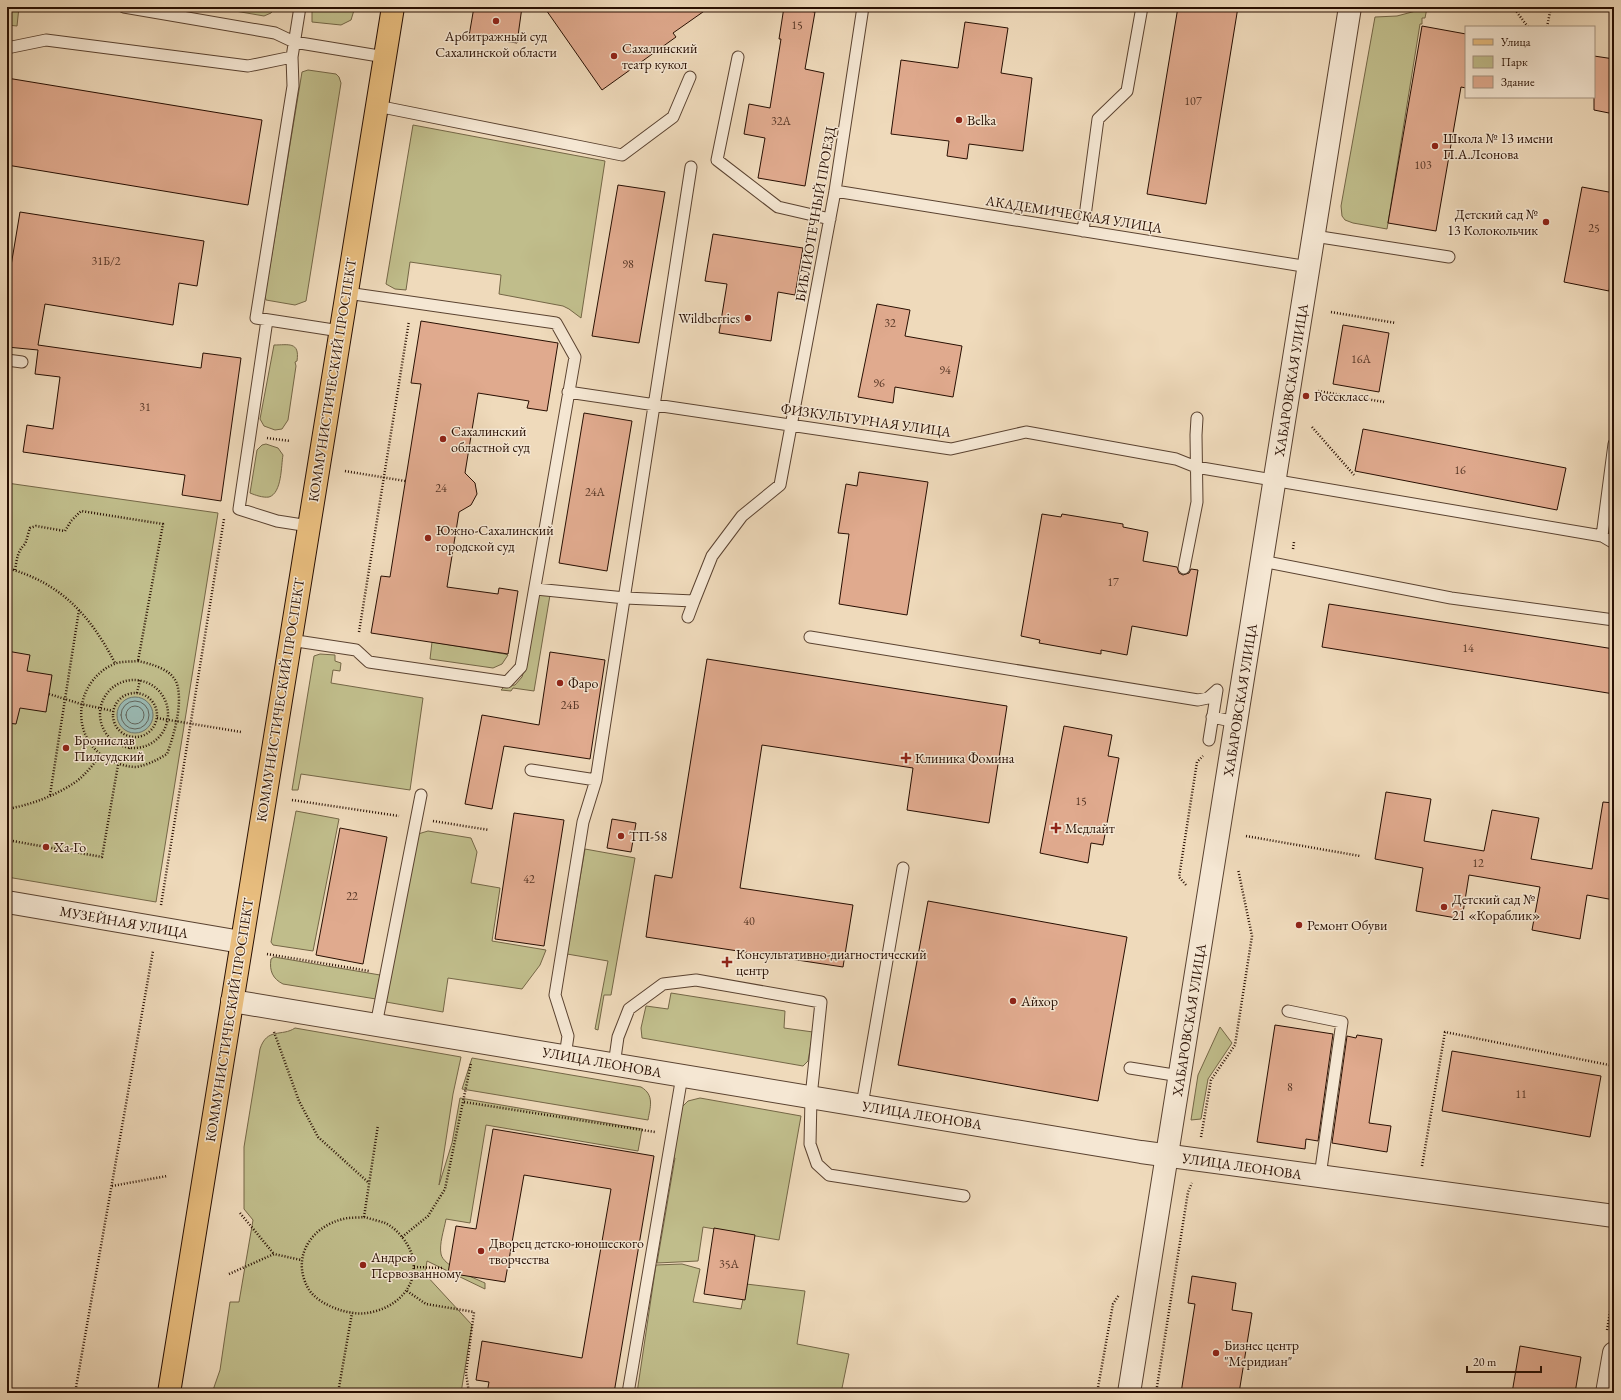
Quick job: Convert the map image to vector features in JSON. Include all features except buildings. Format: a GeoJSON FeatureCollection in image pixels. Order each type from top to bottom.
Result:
{"type":"FeatureCollection","features":[{"type":"Feature","properties":{"kind":"main road","name":"КОММУНИСТИЧЕСКИЙ ПРОСПЕКТ"},"geometry":{"type":"LineString","coordinates":[[169,1393],[393,7]]}},
{"type":"Feature","properties":{"kind":"street","name":"ХАБАРОВСКАЯ УЛИЦА"},"geometry":{"type":"LineString","coordinates":[[1129,1393],[1350,7]]}},
{"type":"Feature","properties":{"kind":"street","name":"МУЗЕЙНАЯ УЛИЦА"},"geometry":{"type":"LineString","coordinates":[[7,902],[241,942]]}},
{"type":"Feature","properties":{"kind":"street","name":"УЛИЦА ЛЕОНОВА"},"geometry":{"type":"LineString","coordinates":[[232,1001],[1167,1156],[1614,1216]]}},
{"type":"Feature","properties":{"kind":"street"},"geometry":{"type":"LineString","coordinates":[[1607,1393],[1610,1344]]}},
{"type":"Feature","properties":{"kind":"lane"},"geometry":{"type":"LineString","coordinates":[[129,7],[275,33],[294,42],[385,57]]}},
{"type":"Feature","properties":{"kind":"lane"},"geometry":{"type":"LineString","coordinates":[[300,7],[292,57],[293,86],[256,318],[340,332]]}},
{"type":"Feature","properties":{"kind":"lane","name":"БИБЛИОТЕЧНЫЙ ПРОЕЗД"},"geometry":{"type":"LineString","coordinates":[[688,617],[712,556],[742,516],[780,485],[835,191],[863,7]]}},
{"type":"Feature","properties":{"kind":"lane"},"geometry":{"type":"LineString","coordinates":[[1083,231],[1098,119],[1127,91],[1142,7]]}},
{"type":"Feature","properties":{"kind":"lane"},"geometry":{"type":"LineString","coordinates":[[7,48],[46,40],[248,66],[292,57]]}},
{"type":"Feature","properties":{"kind":"lane"},"geometry":{"type":"LineString","coordinates":[[738,57],[717,160],[778,207],[830,219]]}},
{"type":"Feature","properties":{"kind":"lane"},"geometry":{"type":"LineString","coordinates":[[377,106],[622,155],[673,117],[690,77]]}},
{"type":"Feature","properties":{"kind":"lane"},"geometry":{"type":"LineString","coordinates":[[565,1056],[568,1036],[554,995],[583,822],[596,780],[691,167]]}},
{"type":"Feature","properties":{"kind":"lane","name":"АКАДЕМИЧЕСКАЯ УЛИЦА"},"geometry":{"type":"LineString","coordinates":[[835,191],[1309,266]]}},
{"type":"Feature","properties":{"kind":"lane"},"geometry":{"type":"LineString","coordinates":[[1314,236],[1449,257]]}},
{"type":"Feature","properties":{"kind":"lane"},"geometry":{"type":"LineString","coordinates":[[290,640],[356,650],[369,662],[507,682],[521,667],[536,589],[575,357],[556,323],[346,293]]}},
{"type":"Feature","properties":{"kind":"lane"},"geometry":{"type":"LineString","coordinates":[[267,320],[239,508],[277,521],[309,526]]}},
{"type":"Feature","properties":{"kind":"lane"},"geometry":{"type":"LineString","coordinates":[[7,360],[22,362]]}},
{"type":"Feature","properties":{"kind":"lane","name":"ФИЗКУЛЬТУРНАЯ УЛИЦА"},"geometry":{"type":"LineString","coordinates":[[568,392],[951,449],[1026,432],[1176,459],[1196,467],[1602,536],[1614,542]]}},
{"type":"Feature","properties":{"kind":"lane"},"geometry":{"type":"LineString","coordinates":[[1184,568],[1197,502],[1197,418]]}},
{"type":"Feature","properties":{"kind":"lane"},"geometry":{"type":"LineString","coordinates":[[1602,536],[1614,444]]}},
{"type":"Feature","properties":{"kind":"lane"},"geometry":{"type":"LineString","coordinates":[[1262,561],[1451,598],[1614,620]]}},
{"type":"Feature","properties":{"kind":"lane"},"geometry":{"type":"LineString","coordinates":[[536,589],[625,598],[694,601]]}},
{"type":"Feature","properties":{"kind":"lane"},"geometry":{"type":"LineString","coordinates":[[810,637],[1198,700],[1208,698],[1217,690],[1209,740]]}},
{"type":"Feature","properties":{"kind":"lane"},"geometry":{"type":"LineString","coordinates":[[1212,717],[1236,722]]}},
{"type":"Feature","properties":{"kind":"lane"},"geometry":{"type":"LineString","coordinates":[[531,770],[596,780]]}},
{"type":"Feature","properties":{"kind":"lane"},"geometry":{"type":"LineString","coordinates":[[376,1025],[421,795]]}},
{"type":"Feature","properties":{"kind":"lane"},"geometry":{"type":"LineString","coordinates":[[862,1105],[903,868]]}},
{"type":"Feature","properties":{"kind":"lane"},"geometry":{"type":"LineString","coordinates":[[614,1064],[618,1037],[629,1009],[663,984],[696,980],[821,1002],[811,1097],[810,1144],[817,1164],[829,1174],[964,1196]]}},
{"type":"Feature","properties":{"kind":"lane"},"geometry":{"type":"LineString","coordinates":[[1288,1011],[1342,1022],[1320,1176]]}},
{"type":"Feature","properties":{"kind":"lane"},"geometry":{"type":"LineString","coordinates":[[1130,1068],[1180,1076]]}},
{"type":"Feature","properties":{"kind":"lane"},"geometry":{"type":"LineString","coordinates":[[628,1393],[682,1076]]}},
{"type":"Feature","properties":{"kind":"path"},"geometry":{"type":"LineString","coordinates":[[1513,7],[1527,26]]}},
{"type":"Feature","properties":{"kind":"path"},"geometry":{"type":"LineString","coordinates":[[1547,26],[1551,7]]}},
{"type":"Feature","properties":{"kind":"path"},"geometry":{"type":"LineString","coordinates":[[356,650],[412,302]]}},
{"type":"Feature","properties":{"kind":"path"},"geometry":{"type":"LineString","coordinates":[[1331,312],[1396,323]]}},
{"type":"Feature","properties":{"kind":"path"},"geometry":{"type":"LineString","coordinates":[[1318,390],[1384,402]]}},
{"type":"Feature","properties":{"kind":"path"},"geometry":{"type":"LineString","coordinates":[[1312,428],[1373,497]]}},
{"type":"Feature","properties":{"kind":"path"},"geometry":{"type":"LineString","coordinates":[[250,435],[290,442]]}},
{"type":"Feature","properties":{"kind":"path"},"geometry":{"type":"LineString","coordinates":[[345,471],[405,481]]}},
{"type":"Feature","properties":{"kind":"path"},"geometry":{"type":"LineString","coordinates":[[15,570],[20,546],[25,543],[30,528],[36,526],[65,531],[81,511],[163,524],[138,661]]}},
{"type":"Feature","properties":{"kind":"path"},"geometry":{"type":"LineString","coordinates":[[161,908],[224,514]]}},
{"type":"Feature","properties":{"kind":"path"},"geometry":{"type":"LineString","coordinates":[[7,568],[15,570],[53,588],[79,610],[100,635],[115,663]]}},
{"type":"Feature","properties":{"kind":"path"},"geometry":{"type":"LineString","coordinates":[[50,795],[79,610]]}},
{"type":"Feature","properties":{"kind":"path"},"geometry":{"type":"LineString","coordinates":[[138,661],[153,664],[166,672],[177,683],[178,702],[176,722],[167,754],[152,763],[136,767],[118,765],[101,756],[88,742],[81,724],[81,704],[87,687],[99,673],[115,663],[138,661]]}},
{"type":"Feature","properties":{"kind":"path"},"geometry":{"type":"LineString","coordinates":[[137,693],[140,680]]}},
{"type":"Feature","properties":{"kind":"path"},"geometry":{"type":"LineString","coordinates":[[140,680],[152,685],[162,694],[168,706],[168,720],[163,732],[154,742],[142,748],[129,748],[116,744],[106,734],[101,722],[100,709],[105,696],[114,686],[126,681],[140,680]]}},
{"type":"Feature","properties":{"kind":"path"},"geometry":{"type":"LineString","coordinates":[[137,693],[146,696],[152,702],[156,710],[157,718],[154,727],[148,733],[139,737],[131,737],[123,734],[116,728],[112,711],[116,703],[122,697],[137,693]]}},
{"type":"Feature","properties":{"kind":"path"},"geometry":{"type":"LineString","coordinates":[[49,694],[81,704],[112,711]]}},
{"type":"Feature","properties":{"kind":"path"},"geometry":{"type":"LineString","coordinates":[[157,718],[241,732]]}},
{"type":"Feature","properties":{"kind":"path"},"geometry":{"type":"LineString","coordinates":[[129,748],[131,737]]}},
{"type":"Feature","properties":{"kind":"path"},"geometry":{"type":"LineString","coordinates":[[7,809],[50,795],[77,780],[101,756]]}},
{"type":"Feature","properties":{"kind":"path"},"geometry":{"type":"LineString","coordinates":[[7,840],[102,857],[118,765]]}},
{"type":"Feature","properties":{"kind":"path"},"geometry":{"type":"LineString","coordinates":[[292,800],[489,830]]}},
{"type":"Feature","properties":{"kind":"path"},"geometry":{"type":"LineString","coordinates":[[1246,836],[1360,856]]}},
{"type":"Feature","properties":{"kind":"path"},"geometry":{"type":"LineString","coordinates":[[1201,1139],[1211,1080],[1235,1045],[1252,936],[1238,867]]}},
{"type":"Feature","properties":{"kind":"path"},"geometry":{"type":"LineString","coordinates":[[75,1393],[153,951]]}},
{"type":"Feature","properties":{"kind":"path"},"geometry":{"type":"LineString","coordinates":[[267,954],[387,973]]}},
{"type":"Feature","properties":{"kind":"path"},"geometry":{"type":"LineString","coordinates":[[273,1028],[299,1101],[318,1137],[369,1183]]}},
{"type":"Feature","properties":{"kind":"path"},"geometry":{"type":"LineString","coordinates":[[1418,1190],[1445,1032],[1614,1066]]}},
{"type":"Feature","properties":{"kind":"path"},"geometry":{"type":"LineString","coordinates":[[402,1237],[428,1216],[445,1189],[464,1102],[472,1055]]}},
{"type":"Feature","properties":{"kind":"path"},"geometry":{"type":"LineString","coordinates":[[464,1102],[672,1134]]}},
{"type":"Feature","properties":{"kind":"path"},"geometry":{"type":"LineString","coordinates":[[364,1218],[378,1125]]}},
{"type":"Feature","properties":{"kind":"path"},"geometry":{"type":"LineString","coordinates":[[112,1186],[167,1176]]}},
{"type":"Feature","properties":{"kind":"path"},"geometry":{"type":"LineString","coordinates":[[1156,1393],[1188,1192],[1192,1181]]}},
{"type":"Feature","properties":{"kind":"path"},"geometry":{"type":"LineString","coordinates":[[240,1213],[274,1254]]}},
{"type":"Feature","properties":{"kind":"path"},"geometry":{"type":"LineString","coordinates":[[364,1218],[385,1224],[402,1237],[413,1254],[414,1273],[407,1291],[392,1304],[372,1312],[352,1313],[330,1307],[311,1294],[303,1278],[301,1260],[308,1241],[323,1228],[343,1219],[364,1218]]}},
{"type":"Feature","properties":{"kind":"path"},"geometry":{"type":"LineString","coordinates":[[229,1274],[274,1254],[301,1260]]}},
{"type":"Feature","properties":{"kind":"path"},"geometry":{"type":"LineString","coordinates":[[414,1267],[442,1268]]}},
{"type":"Feature","properties":{"kind":"path"},"geometry":{"type":"LineString","coordinates":[[1610,1344],[1614,1289]]}},
{"type":"Feature","properties":{"kind":"path"},"geometry":{"type":"LineString","coordinates":[[407,1291],[426,1304],[474,1312],[466,1373],[469,1393]]}},
{"type":"Feature","properties":{"kind":"path"},"geometry":{"type":"LineString","coordinates":[[338,1393],[352,1313]]}},
{"type":"Feature","properties":{"kind":"green space"},"geometry":{"type":"Polygon","coordinates":[[[7,7],[19,7],[17,26],[7,25],[7,7]]]}},
{"type":"Feature","properties":{"kind":"green space"},"geometry":{"type":"Polygon","coordinates":[[[212,7],[276,7],[271,13],[264,16],[212,7]]]}},
{"type":"Feature","properties":{"kind":"green space"},"geometry":{"type":"Polygon","coordinates":[[[312,7],[355,7],[351,20],[341,25],[312,22],[312,7]]]}},
{"type":"Feature","properties":{"kind":"green space"},"geometry":{"type":"Polygon","coordinates":[[[1427,8],[1425,18],[1422,18],[1422,24],[1420,24],[1387,229],[1353,223],[1345,220],[1342,216],[1341,206],[1375,17],[1397,16],[1427,8]]]}},
{"type":"Feature","properties":{"kind":"green space"},"geometry":{"type":"Polygon","coordinates":[[[308,70],[336,74],[341,83],[306,301],[295,305],[266,300],[265,296],[302,72],[308,70]]]}},
{"type":"Feature","properties":{"kind":"green space"},"geometry":{"type":"Polygon","coordinates":[[[413,125],[605,161],[581,318],[563,306],[499,294],[501,275],[410,262],[406,290],[395,289],[386,284],[413,125]]]}},
{"type":"Feature","properties":{"kind":"green space"},"geometry":{"type":"Polygon","coordinates":[[[274,345],[288,345],[295,347],[297,350],[297,361],[295,362],[296,366],[288,420],[282,429],[275,430],[264,426],[260,419],[274,345]]]}},
{"type":"Feature","properties":{"kind":"green space"},"geometry":{"type":"Polygon","coordinates":[[[266,444],[278,448],[283,455],[279,485],[269,497],[250,493],[257,450],[262,445],[266,444]]]}},
{"type":"Feature","properties":{"kind":"green space"},"geometry":{"type":"Polygon","coordinates":[[[7,483],[218,513],[156,902],[7,877],[7,483]]]}},
{"type":"Feature","properties":{"kind":"green space"},"geometry":{"type":"Polygon","coordinates":[[[537,593],[550,595],[534,691],[513,688],[511,691],[501,690],[505,686],[515,685],[522,677],[537,593]]]}},
{"type":"Feature","properties":{"kind":"green space"},"geometry":{"type":"Polygon","coordinates":[[[432,642],[508,655],[502,664],[493,668],[430,659],[432,642]]]}},
{"type":"Feature","properties":{"kind":"green space"},"geometry":{"type":"Polygon","coordinates":[[[320,654],[335,655],[335,661],[341,663],[340,671],[333,670],[331,683],[423,698],[410,790],[301,774],[298,790],[292,790],[314,656],[320,654]]]}},
{"type":"Feature","properties":{"kind":"green space"},"geometry":{"type":"Polygon","coordinates":[[[296,811],[339,819],[313,951],[273,945],[271,942],[296,811]]]}},
{"type":"Feature","properties":{"kind":"green space"},"geometry":{"type":"Polygon","coordinates":[[[428,831],[471,838],[477,852],[471,883],[500,888],[492,941],[546,950],[540,965],[522,989],[448,978],[443,1012],[386,1002],[385,997],[418,834],[428,831]]]}},
{"type":"Feature","properties":{"kind":"green space"},"geometry":{"type":"Polygon","coordinates":[[[585,849],[635,858],[611,995],[604,995],[598,1030],[595,1029],[608,961],[567,954],[585,849]]]}},
{"type":"Feature","properties":{"kind":"green space"},"geometry":{"type":"Polygon","coordinates":[[[274,957],[380,975],[376,999],[283,984],[274,977],[271,971],[271,959],[274,957]]]}},
{"type":"Feature","properties":{"kind":"green space"},"geometry":{"type":"Polygon","coordinates":[[[671,993],[785,1011],[784,1028],[813,1032],[808,1061],[803,1066],[642,1038],[641,1028],[646,1006],[668,1009],[671,993]]]}},
{"type":"Feature","properties":{"kind":"green space"},"geometry":{"type":"Polygon","coordinates":[[[1220,1027],[1232,1043],[1208,1079],[1201,1119],[1191,1120],[1198,1075],[1220,1027]]]}},
{"type":"Feature","properties":{"kind":"green space"},"geometry":{"type":"Polygon","coordinates":[[[295,1028],[461,1057],[453,1094],[439,1185],[452,1143],[460,1098],[642,1129],[638,1151],[486,1125],[470,1223],[446,1219],[441,1241],[441,1254],[447,1263],[485,1283],[485,1289],[427,1261],[425,1274],[472,1325],[461,1393],[212,1393],[220,1370],[230,1302],[239,1302],[253,1220],[244,1209],[244,1147],[260,1049],[263,1042],[271,1035],[290,1031],[295,1028]]]}},
{"type":"Feature","properties":{"kind":"green space"},"geometry":{"type":"Polygon","coordinates":[[[472,1058],[641,1087],[650,1098],[648,1120],[462,1089],[472,1058]]]}},
{"type":"Feature","properties":{"kind":"green space"},"geometry":{"type":"Polygon","coordinates":[[[700,1098],[801,1116],[779,1240],[703,1227],[698,1261],[657,1263],[675,1158],[671,1157],[682,1107],[688,1101],[700,1098]]]}},
{"type":"Feature","properties":{"kind":"green space"},"geometry":{"type":"Polygon","coordinates":[[[682,1264],[700,1269],[693,1302],[741,1309],[746,1284],[805,1291],[797,1344],[849,1354],[841,1393],[637,1393],[656,1265],[682,1264]]]}},
{"type":"Feature","properties":{"kind":"water"},"geometry":{"type":"Polygon","coordinates":[[[139,697],[148,702],[152,708],[152,722],[148,728],[139,733],[131,733],[122,728],[118,722],[117,711],[122,702],[128,698],[139,697]]]}},
{"type":"Feature","properties":{"kind":"place","name":"Арбитражный суд Сахалинской области"},"geometry":{"type":"Point","coordinates":[496,21]}},
{"type":"Feature","properties":{"kind":"place","name":"Сахалинский театр кукол"},"geometry":{"type":"Point","coordinates":[614,56]}},
{"type":"Feature","properties":{"kind":"place","name":"Belka"},"geometry":{"type":"Point","coordinates":[959,120]}},
{"type":"Feature","properties":{"kind":"place","name":"Школа № 13 имени П.А.Леонова"},"geometry":{"type":"Point","coordinates":[1435,146]}},
{"type":"Feature","properties":{"kind":"place","name":"Детский сад № 13 Колокольчик"},"geometry":{"type":"Point","coordinates":[1546,222]}},
{"type":"Feature","properties":{"kind":"place","name":"Wildberries"},"geometry":{"type":"Point","coordinates":[748,318]}},
{"type":"Feature","properties":{"kind":"place","name":"Росскласс"},"geometry":{"type":"Point","coordinates":[1306,396]}},
{"type":"Feature","properties":{"kind":"place","name":"Сахалинский областной суд"},"geometry":{"type":"Point","coordinates":[443,439]}},
{"type":"Feature","properties":{"kind":"place","name":"Южно-Сахалинский городской суд"},"geometry":{"type":"Point","coordinates":[428,538]}},
{"type":"Feature","properties":{"kind":"place","name":"Фаро"},"geometry":{"type":"Point","coordinates":[560,683]}},
{"type":"Feature","properties":{"kind":"place","name":"Бронислав Пилсудский"},"geometry":{"type":"Point","coordinates":[66,748]}},
{"type":"Feature","properties":{"kind":"place","name":"Клиника Фомина"},"geometry":{"type":"Point","coordinates":[906,758]}},
{"type":"Feature","properties":{"kind":"place","name":"Медлайт"},"geometry":{"type":"Point","coordinates":[1056,828]}},
{"type":"Feature","properties":{"kind":"place","name":"ТП-58"},"geometry":{"type":"Point","coordinates":[621,836]}},
{"type":"Feature","properties":{"kind":"place","name":"Ха-Го"},"geometry":{"type":"Point","coordinates":[46,847]}},
{"type":"Feature","properties":{"kind":"place","name":"Детский сад № 21 «Кораблик»"},"geometry":{"type":"Point","coordinates":[1444,907]}},
{"type":"Feature","properties":{"kind":"place","name":"Ремонт Обуви"},"geometry":{"type":"Point","coordinates":[1299,925]}},
{"type":"Feature","properties":{"kind":"place","name":"Консультативно-диагностический центр"},"geometry":{"type":"Point","coordinates":[727,962]}},
{"type":"Feature","properties":{"kind":"place","name":"Айхор"},"geometry":{"type":"Point","coordinates":[1013,1001]}},
{"type":"Feature","properties":{"kind":"place","name":"Дворец детско-юношеского творчества"},"geometry":{"type":"Point","coordinates":[481,1251]}},
{"type":"Feature","properties":{"kind":"place","name":"Андрею Первозванному"},"geometry":{"type":"Point","coordinates":[363,1265]}},
{"type":"Feature","properties":{"kind":"place","name":"Бизнес центр \"Меридиан\""},"geometry":{"type":"Point","coordinates":[1216,1353]}}]}
